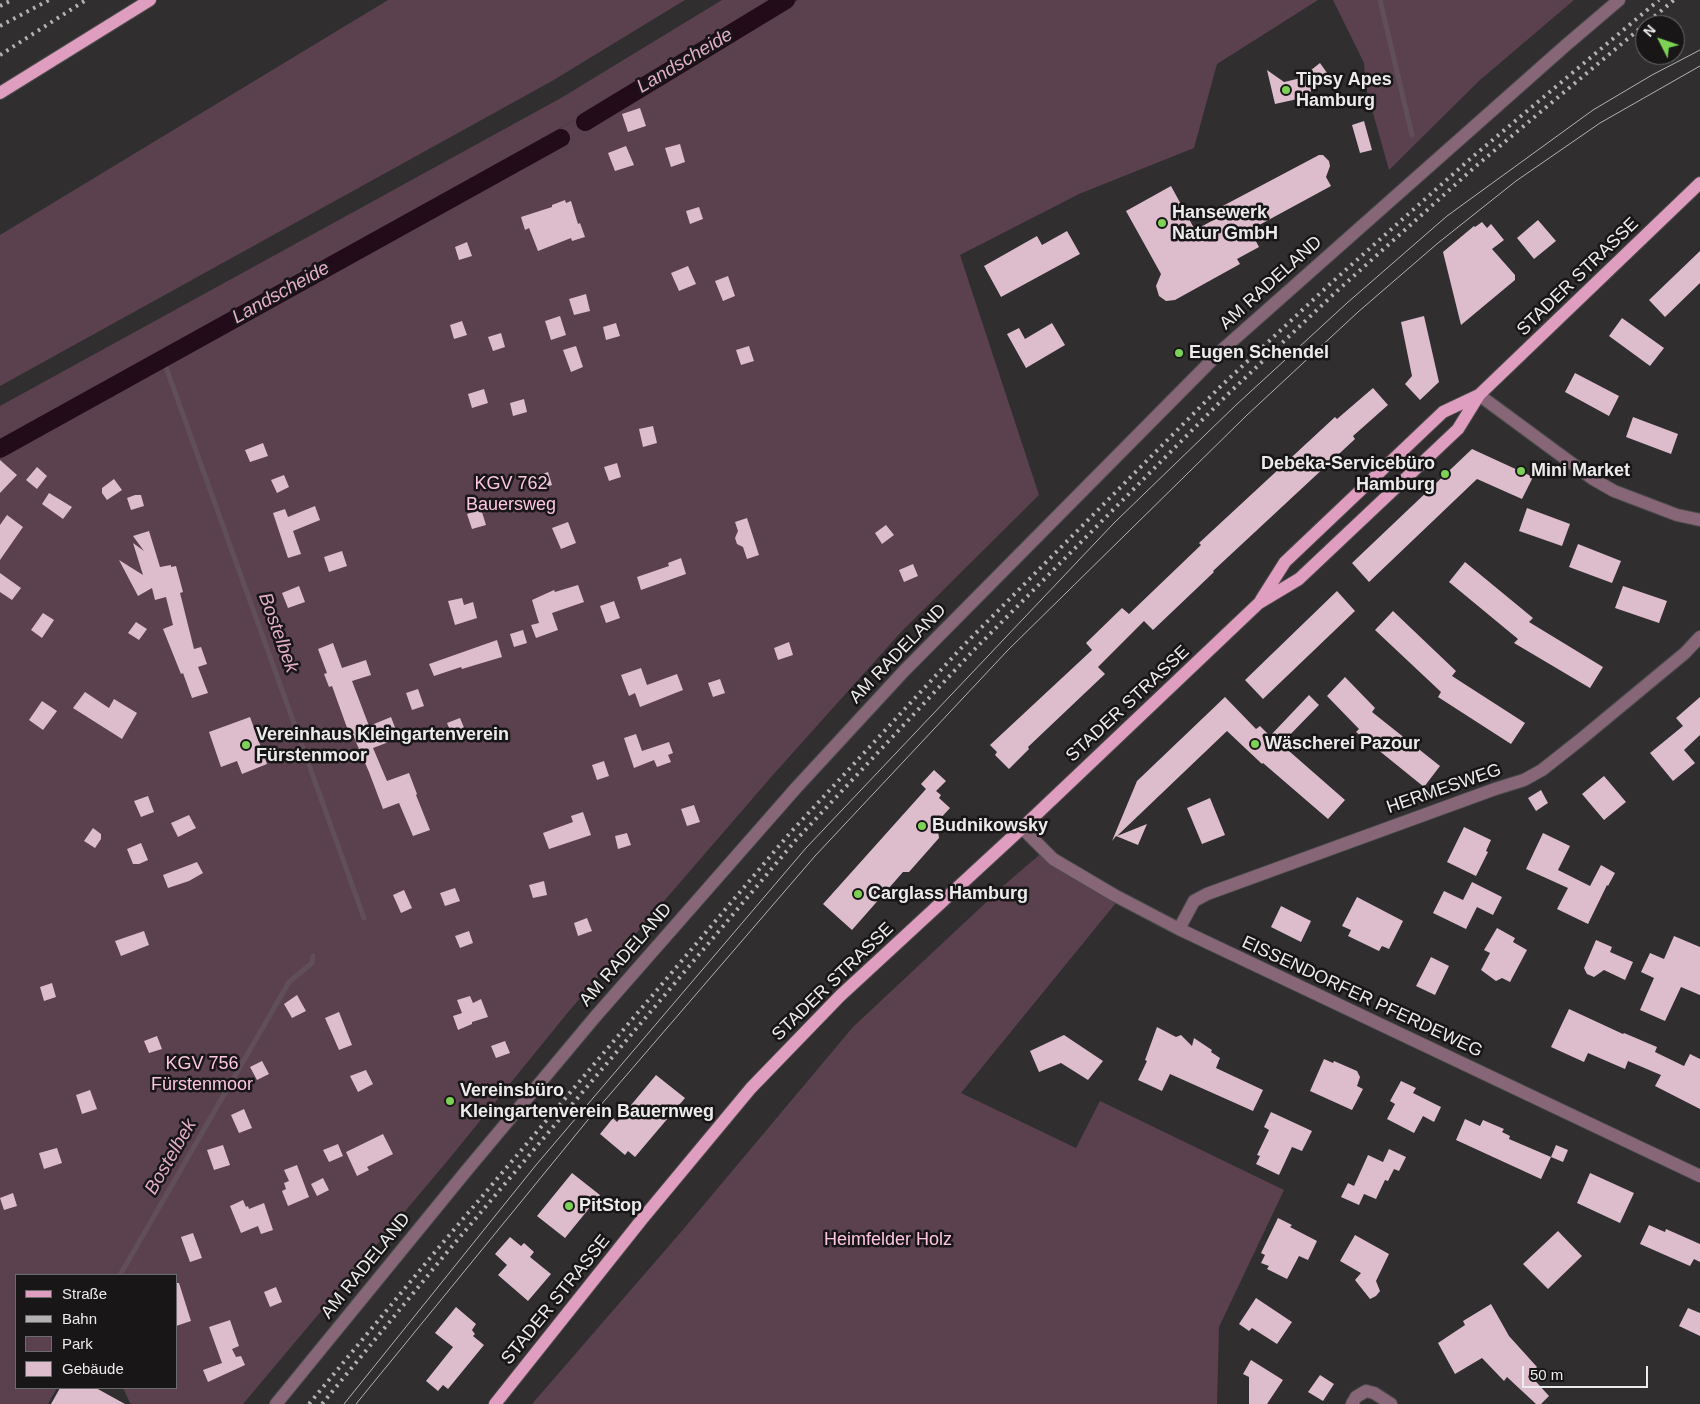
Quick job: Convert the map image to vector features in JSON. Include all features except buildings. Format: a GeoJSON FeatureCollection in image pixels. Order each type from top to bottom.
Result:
{"type":"FeatureCollection","features":[{"type":"Feature","properties":{"kind":"main road"},"geometry":{"type":"LineString","coordinates":[[0,94],[150,0]]}},
{"type":"Feature","properties":{"kind":"main road","name":"STADER STRASSE"},"geometry":{"type":"LineString","coordinates":[[495,1404],[643,1218],[751,1088],[840,996],[1022,828],[1259,603],[1299,579],[1458,430],[1479,395],[1700,183]]}},
{"type":"Feature","properties":{"kind":"main road","name":"STADER STRASSE"},"geometry":{"type":"LineString","coordinates":[[1259,603],[1285,562],[1443,412],[1479,395]]}},
{"type":"Feature","properties":{"kind":"street","name":"AM RADELAND"},"geometry":{"type":"LineString","coordinates":[[276,1404],[595,1017],[796,788],[904,670],[1222,350],[1619,0]]}},
{"type":"Feature","properties":{"kind":"street"},"geometry":{"type":"LineString","coordinates":[[1479,395],[1592,479],[1614,491],[1677,515],[1700,520]]}},
{"type":"Feature","properties":{"kind":"street","name":"HERMESWEG"},"geometry":{"type":"LineString","coordinates":[[1179,929],[1194,901],[1207,894],[1495,788],[1524,780],[1542,770],[1685,653],[1700,637]]}},
{"type":"Feature","properties":{"kind":"street","name":"EISSENDORFER PFERDEWEG"},"geometry":{"type":"LineString","coordinates":[[1022,828],[1053,859],[1114,895],[1179,929],[1700,1176]]}},
{"type":"Feature","properties":{"kind":"street"},"geometry":{"type":"LineString","coordinates":[[1352,1404],[1356,1397],[1366,1391],[1374,1393],[1391,1404]]}},
{"type":"Feature","properties":{"kind":"green space"},"geometry":{"type":"Polygon","coordinates":[[[388,0],[685,0],[552,81],[0,386],[0,235],[388,0]]]}},
{"type":"Feature","properties":{"kind":"green space"},"geometry":{"type":"Polygon","coordinates":[[[722,0],[775,0],[671,65],[675,75],[798,0],[1318,0],[1217,64],[1194,148],[1079,194],[960,255],[1039,495],[901,632],[772,776],[569,1011],[449,1159],[243,1404],[130,1403],[123,1389],[178,1389],[178,1274],[15,1274],[15,1389],[56,1389],[48,1404],[0,1404],[0,447],[594,109],[0,443],[0,406],[561,98],[722,0]]]}},
{"type":"Feature","properties":{"kind":"green space"},"geometry":{"type":"Polygon","coordinates":[[[1333,0],[1574,0],[1480,80],[1389,170],[1366,88],[1364,63],[1333,0]]]}},
{"type":"Feature","properties":{"kind":"green space","name":"Heimfelder Holz"},"geometry":{"type":"Polygon","coordinates":[[[1044,851],[1120,898],[961,1093],[1076,1148],[1100,1101],[1284,1190],[1219,1327],[1217,1404],[532,1404],[681,1232],[853,1027],[1010,880],[1044,851]]]}},
{"type":"Feature","properties":{"kind":"waterway","name":"Landscheide"},"geometry":{"type":"LineString","coordinates":[[585,122],[786,0]]}},
{"type":"Feature","properties":{"kind":"waterway"},"geometry":{"type":"LineString","coordinates":[[1380,0],[1412,135]]}},
{"type":"Feature","properties":{"kind":"waterway","name":"Landscheide"},"geometry":{"type":"LineString","coordinates":[[0,449],[561,138]]}},
{"type":"Feature","properties":{"kind":"waterway","name":"Bostelbek"},"geometry":{"type":"LineString","coordinates":[[163,359],[364,918]]}},
{"type":"Feature","properties":{"kind":"waterway","name":"Bostelbek"},"geometry":{"type":"LineString","coordinates":[[121,1274],[289,982],[312,963],[313,956]]}},
{"type":"Feature","properties":{"kind":"tram line"},"geometry":{"type":"LineString","coordinates":[[344,1404],[536,1165],[806,848],[1114,523],[1236,405],[1347,303],[1447,216],[1593,110],[1652,75],[1700,50]]}},
{"type":"Feature","properties":{"kind":"tram line"},"geometry":{"type":"LineString","coordinates":[[356,1404],[587,1121],[815,856],[1008,650],[1246,416],[1358,312],[1438,243],[1516,181],[1600,123],[1700,66]]}},
{"type":"Feature","properties":{"kind":"railway"},"geometry":{"type":"LineString","coordinates":[[0,6],[12,0]]}},
{"type":"Feature","properties":{"kind":"railway"},"geometry":{"type":"LineString","coordinates":[[0,26],[49,0]]}},
{"type":"Feature","properties":{"kind":"railway"},"geometry":{"type":"LineString","coordinates":[[0,55],[86,0]]}},
{"type":"Feature","properties":{"kind":"railway"},"geometry":{"type":"LineString","coordinates":[[309,1404],[435,1252],[790,833],[964,645],[1221,386],[1330,284],[1470,159],[1659,0]]}},
{"type":"Feature","properties":{"kind":"railway"},"geometry":{"type":"LineString","coordinates":[[322,1404],[443,1257],[796,840],[972,652],[1227,395],[1337,291],[1476,166],[1674,0]]}},
{"type":"Feature","properties":{"kind":"place","name":"Tipsy Apes Hamburg"},"geometry":{"type":"Point","coordinates":[1286,90]}},
{"type":"Feature","properties":{"kind":"place","name":"Hansewerk Natur GmbH"},"geometry":{"type":"Point","coordinates":[1162,223]}},
{"type":"Feature","properties":{"kind":"place","name":"Eugen Schendel"},"geometry":{"type":"Point","coordinates":[1179,353]}},
{"type":"Feature","properties":{"kind":"place","name":"Mini Market"},"geometry":{"type":"Point","coordinates":[1521,471]}},
{"type":"Feature","properties":{"kind":"place","name":"Debeka-Servicebüro Hamburg"},"geometry":{"type":"Point","coordinates":[1445,474]}},
{"type":"Feature","properties":{"kind":"place","name":"Wäscherei Pazour"},"geometry":{"type":"Point","coordinates":[1255,744]}},
{"type":"Feature","properties":{"kind":"place","name":"Vereinhaus Kleingartenverein Fürstenmoor"},"geometry":{"type":"Point","coordinates":[246,745]}},
{"type":"Feature","properties":{"kind":"place","name":"Budnikowsky"},"geometry":{"type":"Point","coordinates":[922,826]}},
{"type":"Feature","properties":{"kind":"place","name":"Carglass Hamburg"},"geometry":{"type":"Point","coordinates":[858,894]}},
{"type":"Feature","properties":{"kind":"place","name":"Vereinsbüro Kleingartenverein Bauernweg"},"geometry":{"type":"Point","coordinates":[450,1101]}},
{"type":"Feature","properties":{"kind":"place","name":"PitStop"},"geometry":{"type":"Point","coordinates":[569,1206]}},
{"type":"Feature","properties":{"kind":"park label","name":"KGV 762 Bauersweg"},"geometry":{"type":"Point","coordinates":[511,494]}},
{"type":"Feature","properties":{"kind":"park label","name":"KGV 756 Fürstenmoor"},"geometry":{"type":"Point","coordinates":[202,1074]}}]}
